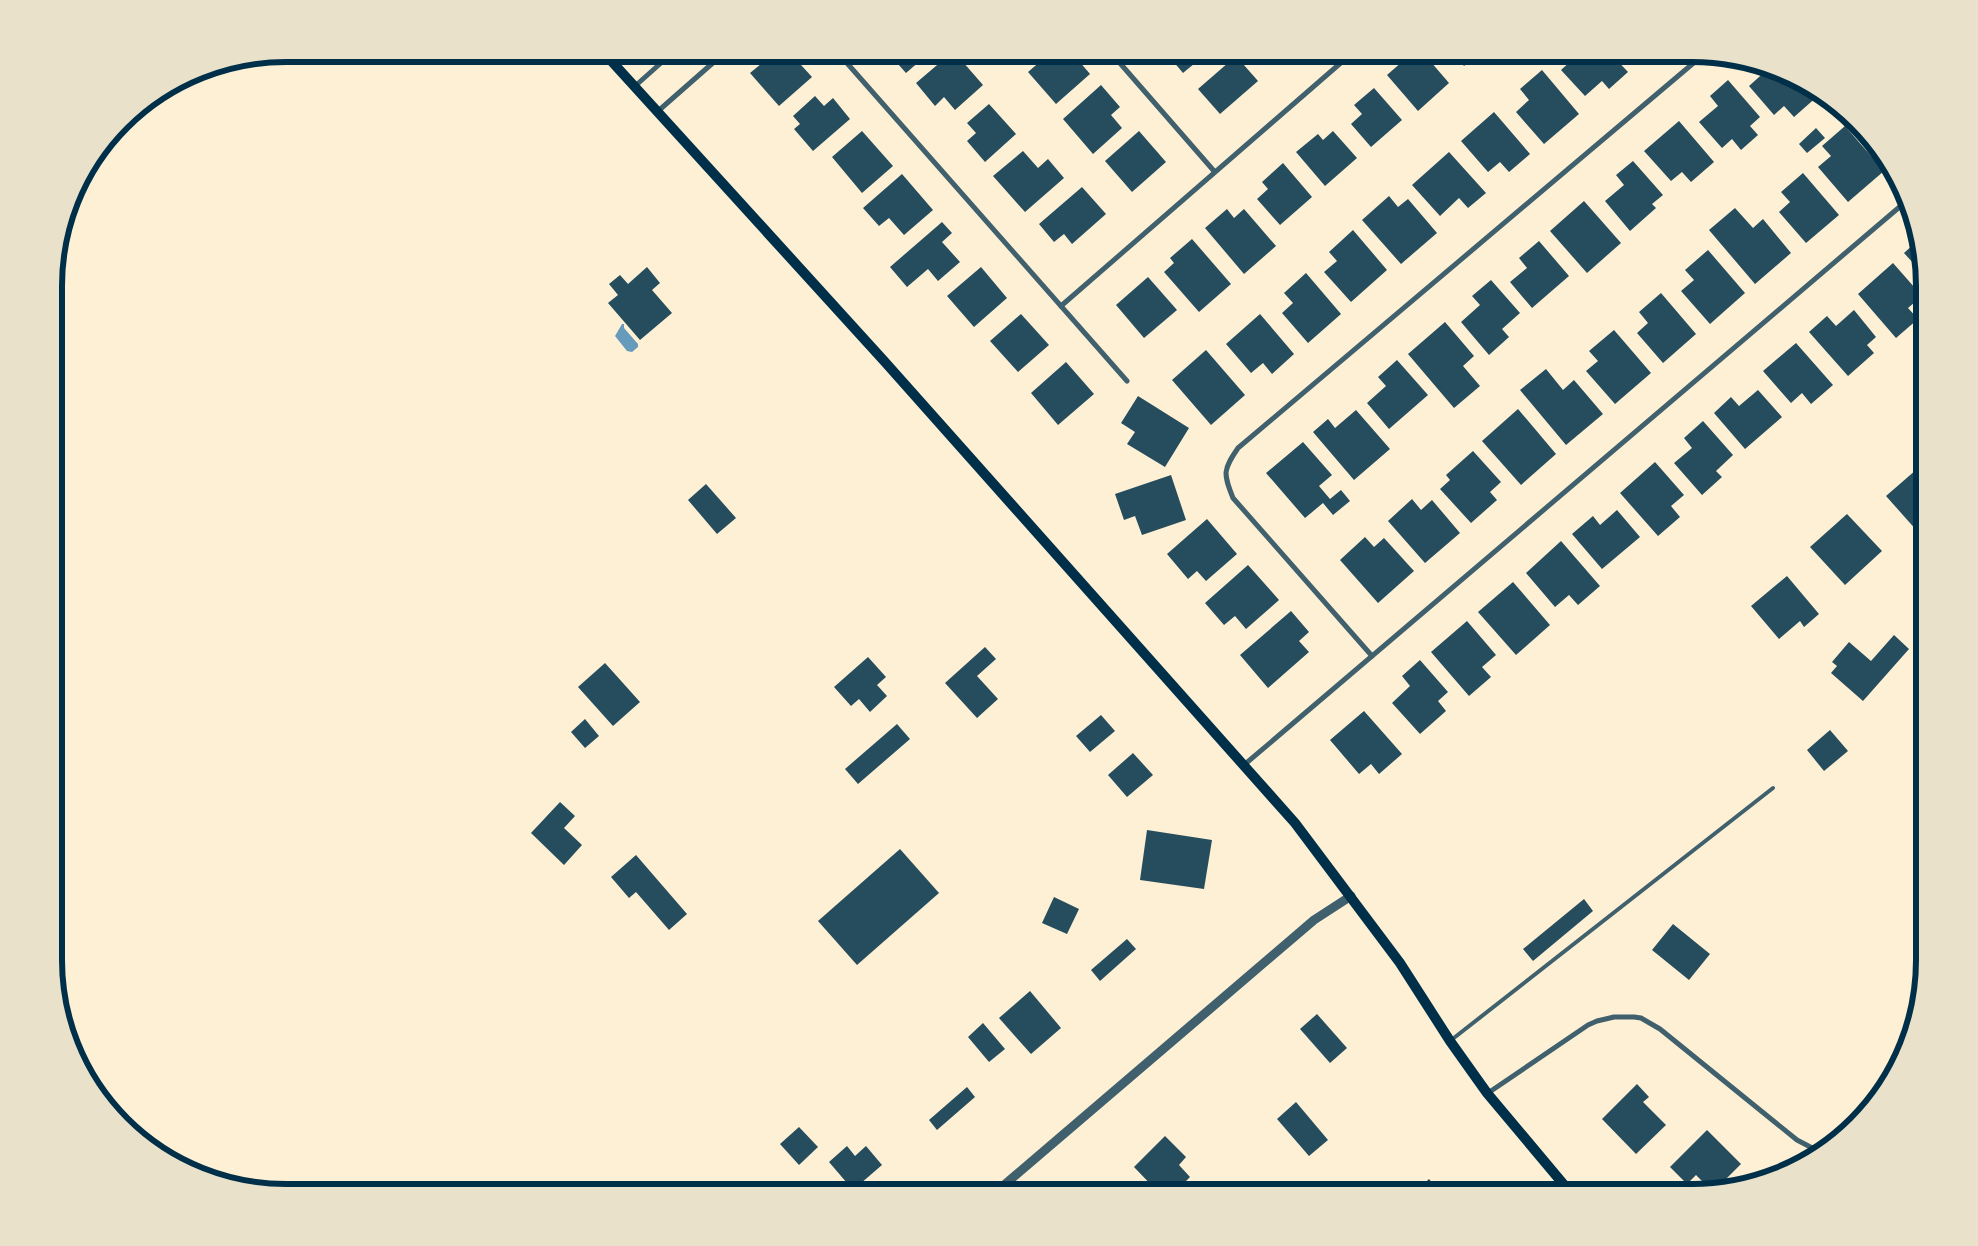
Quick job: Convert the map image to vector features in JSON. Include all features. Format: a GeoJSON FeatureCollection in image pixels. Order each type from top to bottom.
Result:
{"type":"FeatureCollection","features":[{"type":"Feature","properties":{"kind":"main road"},"geometry":{"type":"LineString","coordinates":[[612,62],[937,421],[1243,766],[1296,823],[1400,963],[1450,1041],[1487,1093],[1563,1184]]}},
{"type":"Feature","properties":{"kind":"street"},"geometry":{"type":"LineString","coordinates":[[634,87],[662,62]]}},
{"type":"Feature","properties":{"kind":"street"},"geometry":{"type":"LineString","coordinates":[[657,112],[714,62]]}},
{"type":"Feature","properties":{"kind":"street"},"geometry":{"type":"LineString","coordinates":[[846,62],[1127,381]]}},
{"type":"Feature","properties":{"kind":"street"},"geometry":{"type":"LineString","coordinates":[[1119,62],[1214,171]]}},
{"type":"Feature","properties":{"kind":"street"},"geometry":{"type":"LineString","coordinates":[[1061,306],[1342,62]]}},
{"type":"Feature","properties":{"kind":"street"},"geometry":{"type":"LineString","coordinates":[[1372,656],[1233,498],[1225,478],[1228,462],[1238,448],[1694,62]]}},
{"type":"Feature","properties":{"kind":"street"},"geometry":{"type":"LineString","coordinates":[[1243,766],[1900,206]]}},
{"type":"Feature","properties":{"kind":"street"},"geometry":{"type":"LineString","coordinates":[[1005,1184],[1314,920],[1351,896]]}},
{"type":"Feature","properties":{"kind":"street"},"geometry":{"type":"LineString","coordinates":[[1487,1093],[1588,1025],[1614,1017],[1641,1018],[1660,1029],[1797,1140],[1812,1148]]}},
{"type":"Feature","properties":{"kind":"lane"},"geometry":{"type":"LineString","coordinates":[[1450,1041],[1773,788]]}},
{"type":"Feature","properties":{"kind":"water"},"geometry":{"type":"Polygon","coordinates":[[[622,324],[624,324],[624,328],[638,344],[638,347],[632,352],[627,351],[615,336],[622,324]]]}},
{"type":"Feature","properties":{"kind":"building"},"geometry":{"type":"Polygon","coordinates":[[[763,62],[798,62],[812,77],[779,106],[750,73],[763,62]]]}},
{"type":"Feature","properties":{"kind":"building"},"geometry":{"type":"Polygon","coordinates":[[[896,62],[919,62],[906,73],[896,62]]]}},
{"type":"Feature","properties":{"kind":"building"},"geometry":{"type":"Polygon","coordinates":[[[941,62],[963,62],[983,85],[955,110],[944,97],[935,106],[916,83],[941,62]]]}},
{"type":"Feature","properties":{"kind":"building"},"geometry":{"type":"Polygon","coordinates":[[[1040,62],[1080,62],[1090,74],[1056,104],[1028,72],[1040,62]]]}},
{"type":"Feature","properties":{"kind":"building"},"geometry":{"type":"Polygon","coordinates":[[[1174,62],[1196,62],[1183,73],[1174,62]]]}},
{"type":"Feature","properties":{"kind":"building"},"geometry":{"type":"Polygon","coordinates":[[[1229,62],[1241,62],[1258,81],[1220,114],[1198,89],[1229,62]]]}},
{"type":"Feature","properties":{"kind":"building"},"geometry":{"type":"Polygon","coordinates":[[[1402,62],[1431,62],[1449,83],[1418,111],[1387,75],[1402,62]]]}},
{"type":"Feature","properties":{"kind":"building"},"geometry":{"type":"Polygon","coordinates":[[[1461,62],[1469,62],[1464,66],[1461,62]]]}},
{"type":"Feature","properties":{"kind":"building"},"geometry":{"type":"Polygon","coordinates":[[[1570,62],[1619,62],[1628,72],[1609,89],[1602,81],[1585,96],[1561,70],[1570,62]]]}},
{"type":"Feature","properties":{"kind":"building"},"geometry":{"type":"Polygon","coordinates":[[[1542,70],[1579,114],[1544,144],[1516,112],[1529,100],[1520,89],[1542,70]]]}},
{"type":"Feature","properties":{"kind":"building"},"geometry":{"type":"Polygon","coordinates":[[[1763,74],[1814,99],[1794,117],[1784,106],[1774,115],[1749,86],[1763,74]]]}},
{"type":"Feature","properties":{"kind":"building"},"geometry":{"type":"Polygon","coordinates":[[[1728,80],[1760,117],[1750,126],[1758,135],[1741,150],[1732,139],[1722,148],[1699,122],[1718,106],[1710,96],[1728,80]]]}},
{"type":"Feature","properties":{"kind":"building"},"geometry":{"type":"Polygon","coordinates":[[[1101,85],[1120,107],[1111,115],[1122,128],[1093,154],[1063,119],[1101,85]]]}},
{"type":"Feature","properties":{"kind":"building"},"geometry":{"type":"Polygon","coordinates":[[[1374,88],[1402,120],[1371,147],[1351,124],[1362,114],[1354,105],[1374,88]]]}},
{"type":"Feature","properties":{"kind":"building"},"geometry":{"type":"Polygon","coordinates":[[[815,96],[824,106],[833,98],[850,119],[813,151],[794,129],[800,124],[793,116],[815,96]]]}},
{"type":"Feature","properties":{"kind":"building"},"geometry":{"type":"Polygon","coordinates":[[[989,104],[1016,134],[985,162],[967,141],[976,133],[967,123],[989,104]]]}},
{"type":"Feature","properties":{"kind":"building"},"geometry":{"type":"Polygon","coordinates":[[[1494,112],[1530,154],[1509,172],[1500,162],[1488,172],[1461,141],[1494,112]]]}},
{"type":"Feature","properties":{"kind":"building"},"geometry":{"type":"Polygon","coordinates":[[[1679,121],[1714,162],[1691,182],[1682,172],[1671,181],[1644,151],[1679,121]]]}},
{"type":"Feature","properties":{"kind":"building"},"geometry":{"type":"Polygon","coordinates":[[[1845,126],[1883,172],[1848,202],[1818,167],[1831,156],[1822,146],[1845,126]]]}},
{"type":"Feature","properties":{"kind":"building"},"geometry":{"type":"Polygon","coordinates":[[[1816,128],[1825,138],[1807,153],[1799,144],[1816,128]]]}},
{"type":"Feature","properties":{"kind":"building"},"geometry":{"type":"Polygon","coordinates":[[[862,131],[893,166],[862,193],[832,157],[862,131]]]}},
{"type":"Feature","properties":{"kind":"building"},"geometry":{"type":"Polygon","coordinates":[[[1139,131],[1166,162],[1132,192],[1105,161],[1139,131]]]}},
{"type":"Feature","properties":{"kind":"building"},"geometry":{"type":"Polygon","coordinates":[[[1333,131],[1357,158],[1325,186],[1296,152],[1318,134],[1323,140],[1333,131]]]}},
{"type":"Feature","properties":{"kind":"building"},"geometry":{"type":"Polygon","coordinates":[[[1023,151],[1038,168],[1048,159],[1064,178],[1025,212],[993,176],[1023,151]]]}},
{"type":"Feature","properties":{"kind":"building"},"geometry":{"type":"Polygon","coordinates":[[[1449,152],[1486,193],[1468,208],[1459,198],[1440,216],[1412,185],[1449,152]]]}},
{"type":"Feature","properties":{"kind":"building"},"geometry":{"type":"Polygon","coordinates":[[[1633,161],[1663,195],[1652,204],[1656,208],[1630,231],[1605,201],[1624,185],[1616,175],[1633,161]]]}},
{"type":"Feature","properties":{"kind":"building"},"geometry":{"type":"Polygon","coordinates":[[[1283,163],[1312,197],[1280,225],[1257,199],[1268,189],[1262,182],[1283,163]]]}},
{"type":"Feature","properties":{"kind":"building"},"geometry":{"type":"Polygon","coordinates":[[[1803,173],[1839,215],[1806,243],[1779,212],[1790,202],[1781,192],[1803,173]]]}},
{"type":"Feature","properties":{"kind":"building"},"geometry":{"type":"Polygon","coordinates":[[[902,174],[933,210],[904,235],[889,218],[879,226],[863,208],[902,174]]]}},
{"type":"Feature","properties":{"kind":"building"},"geometry":{"type":"Polygon","coordinates":[[[1082,187],[1106,214],[1072,244],[1064,234],[1054,242],[1039,224],[1082,187]]]}},
{"type":"Feature","properties":{"kind":"building"},"geometry":{"type":"Polygon","coordinates":[[[1389,196],[1398,207],[1408,199],[1437,233],[1401,264],[1362,220],[1389,196]]]}},
{"type":"Feature","properties":{"kind":"building"},"geometry":{"type":"Polygon","coordinates":[[[1584,201],[1621,243],[1587,273],[1550,231],[1584,201]]]}},
{"type":"Feature","properties":{"kind":"building"},"geometry":{"type":"Polygon","coordinates":[[[1735,208],[1753,228],[1763,219],[1791,253],[1755,284],[1709,230],[1735,208]]]}},
{"type":"Feature","properties":{"kind":"building"},"geometry":{"type":"Polygon","coordinates":[[[1227,209],[1234,218],[1244,209],[1276,246],[1244,274],[1205,228],[1227,209]]]}},
{"type":"Feature","properties":{"kind":"building"},"geometry":{"type":"Polygon","coordinates":[[[942,222],[952,233],[942,242],[960,262],[938,281],[928,269],[907,287],[890,267],[942,222]]]}},
{"type":"Feature","properties":{"kind":"building"},"geometry":{"type":"Polygon","coordinates":[[[1353,230],[1387,270],[1351,302],[1324,272],[1337,261],[1329,252],[1353,230]]]}},
{"type":"Feature","properties":{"kind":"building"},"geometry":{"type":"Polygon","coordinates":[[[1192,239],[1231,284],[1199,312],[1164,272],[1174,263],[1170,258],[1192,239]]]}},
{"type":"Feature","properties":{"kind":"building"},"geometry":{"type":"Polygon","coordinates":[[[1539,241],[1569,276],[1532,308],[1510,282],[1527,268],[1519,258],[1539,241]]]}},
{"type":"Feature","properties":{"kind":"building"},"geometry":{"type":"Polygon","coordinates":[[[1912,246],[1915,265],[1904,253],[1912,246]]]}},
{"type":"Feature","properties":{"kind":"building"},"geometry":{"type":"Polygon","coordinates":[[[1708,250],[1745,293],[1710,324],[1681,291],[1694,280],[1685,270],[1708,250]]]}},
{"type":"Feature","properties":{"kind":"building"},"geometry":{"type":"Polygon","coordinates":[[[1893,263],[1916,289],[1916,301],[1908,308],[1916,317],[1916,321],[1896,338],[1858,294],[1893,263]]]}},
{"type":"Feature","properties":{"kind":"building"},"geometry":{"type":"Polygon","coordinates":[[[647,267],[660,283],[652,290],[672,313],[640,340],[608,303],[618,295],[609,284],[620,275],[628,284],[647,267]]]}},
{"type":"Feature","properties":{"kind":"building"},"geometry":{"type":"Polygon","coordinates":[[[981,267],[1007,298],[974,327],[947,296],[981,267]]]}},
{"type":"Feature","properties":{"kind":"building"},"geometry":{"type":"Polygon","coordinates":[[[1306,273],[1341,314],[1308,343],[1282,313],[1293,303],[1284,293],[1306,273]]]}},
{"type":"Feature","properties":{"kind":"building"},"geometry":{"type":"Polygon","coordinates":[[[1148,277],[1177,310],[1144,338],[1116,305],[1148,277]]]}},
{"type":"Feature","properties":{"kind":"building"},"geometry":{"type":"Polygon","coordinates":[[[1491,280],[1520,313],[1502,329],[1509,337],[1489,355],[1461,322],[1480,305],[1472,296],[1491,280]]]}},
{"type":"Feature","properties":{"kind":"building"},"geometry":{"type":"Polygon","coordinates":[[[1661,293],[1696,334],[1663,363],[1637,333],[1648,323],[1639,312],[1661,293]]]}},
{"type":"Feature","properties":{"kind":"building"},"geometry":{"type":"Polygon","coordinates":[[[1854,310],[1876,337],[1867,345],[1874,353],[1848,376],[1809,332],[1827,316],[1836,326],[1854,310]]]}},
{"type":"Feature","properties":{"kind":"building"},"geometry":{"type":"Polygon","coordinates":[[[1021,314],[1049,345],[1018,372],[990,341],[1021,314]]]}},
{"type":"Feature","properties":{"kind":"building"},"geometry":{"type":"Polygon","coordinates":[[[1260,314],[1294,354],[1272,374],[1263,363],[1251,373],[1226,344],[1260,314]]]}},
{"type":"Feature","properties":{"kind":"building"},"geometry":{"type":"Polygon","coordinates":[[[1445,322],[1474,356],[1463,366],[1480,386],[1454,408],[1408,354],[1445,322]]]}},
{"type":"Feature","properties":{"kind":"building"},"geometry":{"type":"Polygon","coordinates":[[[1614,330],[1651,373],[1615,404],[1586,371],[1598,361],[1589,351],[1614,330]]]}},
{"type":"Feature","properties":{"kind":"building"},"geometry":{"type":"Polygon","coordinates":[[[1796,343],[1833,385],[1811,404],[1802,393],[1791,403],[1763,371],[1796,343]]]}},
{"type":"Feature","properties":{"kind":"building"},"geometry":{"type":"Polygon","coordinates":[[[1206,350],[1245,395],[1211,425],[1172,380],[1206,350]]]}},
{"type":"Feature","properties":{"kind":"building"},"geometry":{"type":"Polygon","coordinates":[[[1397,360],[1428,395],[1389,429],[1367,403],[1386,386],[1378,377],[1397,360]]]}},
{"type":"Feature","properties":{"kind":"building"},"geometry":{"type":"Polygon","coordinates":[[[1066,362],[1094,394],[1058,425],[1031,393],[1066,362]]]}},
{"type":"Feature","properties":{"kind":"building"},"geometry":{"type":"Polygon","coordinates":[[[1546,369],[1563,390],[1574,380],[1603,414],[1566,445],[1520,390],[1546,369]]]}},
{"type":"Feature","properties":{"kind":"building"},"geometry":{"type":"Polygon","coordinates":[[[1758,390],[1782,417],[1745,449],[1714,413],[1731,397],[1739,406],[1758,390]]]}},
{"type":"Feature","properties":{"kind":"building"},"geometry":{"type":"Polygon","coordinates":[[[1138,396],[1189,428],[1165,467],[1127,444],[1135,432],[1121,423],[1138,396]]]}},
{"type":"Feature","properties":{"kind":"building"},"geometry":{"type":"Polygon","coordinates":[[[1518,409],[1556,454],[1521,485],[1482,441],[1518,409]]]}},
{"type":"Feature","properties":{"kind":"building"},"geometry":{"type":"Polygon","coordinates":[[[1356,410],[1390,449],[1354,480],[1313,432],[1328,419],[1335,428],[1356,410]]]}},
{"type":"Feature","properties":{"kind":"building"},"geometry":{"type":"Polygon","coordinates":[[[1703,421],[1733,455],[1716,471],[1722,477],[1702,495],[1674,463],[1692,448],[1684,438],[1703,421]]]}},
{"type":"Feature","properties":{"kind":"building"},"geometry":{"type":"Polygon","coordinates":[[[1303,442],[1332,475],[1319,486],[1330,499],[1341,490],[1350,501],[1333,515],[1323,503],[1305,518],[1266,473],[1303,442]]]}},
{"type":"Feature","properties":{"kind":"building"},"geometry":{"type":"Polygon","coordinates":[[[1473,451],[1501,482],[1490,492],[1497,500],[1471,523],[1440,489],[1450,480],[1446,475],[1473,451]]]}},
{"type":"Feature","properties":{"kind":"building"},"geometry":{"type":"Polygon","coordinates":[[[1655,462],[1684,495],[1671,506],[1680,517],[1658,536],[1620,493],[1655,462]]]}},
{"type":"Feature","properties":{"kind":"building"},"geometry":{"type":"Polygon","coordinates":[[[1916,470],[1916,530],[1886,496],[1916,470]]]}},
{"type":"Feature","properties":{"kind":"building"},"geometry":{"type":"Polygon","coordinates":[[[1171,475],[1186,520],[1142,535],[1135,516],[1124,520],[1115,494],[1171,475]]]}},
{"type":"Feature","properties":{"kind":"building"},"geometry":{"type":"Polygon","coordinates":[[[706,484],[736,518],[717,534],[688,500],[706,484]]]}},
{"type":"Feature","properties":{"kind":"building"},"geometry":{"type":"Polygon","coordinates":[[[1412,499],[1421,510],[1432,500],[1460,533],[1425,563],[1388,521],[1412,499]]]}},
{"type":"Feature","properties":{"kind":"building"},"geometry":{"type":"Polygon","coordinates":[[[1617,510],[1640,537],[1602,569],[1572,534],[1593,516],[1600,525],[1617,510]]]}},
{"type":"Feature","properties":{"kind":"building"},"geometry":{"type":"Polygon","coordinates":[[[1847,514],[1882,551],[1845,585],[1810,547],[1847,514]]]}},
{"type":"Feature","properties":{"kind":"building"},"geometry":{"type":"Polygon","coordinates":[[[1207,519],[1237,554],[1206,581],[1197,571],[1188,579],[1167,554],[1207,519]]]}},
{"type":"Feature","properties":{"kind":"building"},"geometry":{"type":"Polygon","coordinates":[[[1365,537],[1374,547],[1384,538],[1414,571],[1378,603],[1340,560],[1365,537]]]}},
{"type":"Feature","properties":{"kind":"building"},"geometry":{"type":"Polygon","coordinates":[[[1561,541],[1600,586],[1578,605],[1569,595],[1555,607],[1526,573],[1561,541]]]}},
{"type":"Feature","properties":{"kind":"building"},"geometry":{"type":"Polygon","coordinates":[[[1248,565],[1279,600],[1246,629],[1235,616],[1224,625],[1205,603],[1248,565]]]}},
{"type":"Feature","properties":{"kind":"building"},"geometry":{"type":"Polygon","coordinates":[[[1787,576],[1819,614],[1804,627],[1800,621],[1779,639],[1751,606],[1787,576]]]}},
{"type":"Feature","properties":{"kind":"building"},"geometry":{"type":"Polygon","coordinates":[[[1513,582],[1550,625],[1516,655],[1478,612],[1513,582]]]}},
{"type":"Feature","properties":{"kind":"building"},"geometry":{"type":"Polygon","coordinates":[[[1291,611],[1309,632],[1299,641],[1309,652],[1268,688],[1240,655],[1291,611]]]}},
{"type":"Feature","properties":{"kind":"building"},"geometry":{"type":"Polygon","coordinates":[[[1467,621],[1496,655],[1482,667],[1491,677],[1469,696],[1431,652],[1467,621]]]}},
{"type":"Feature","properties":{"kind":"building"},"geometry":{"type":"Polygon","coordinates":[[[1894,635],[1909,649],[1863,701],[1831,673],[1837,666],[1832,662],[1849,642],[1871,661],[1894,635]]]}},
{"type":"Feature","properties":{"kind":"building"},"geometry":{"type":"Polygon","coordinates":[[[985,647],[996,659],[977,676],[998,699],[977,718],[945,683],[985,647]]]}},
{"type":"Feature","properties":{"kind":"building"},"geometry":{"type":"Polygon","coordinates":[[[868,657],[886,677],[877,685],[887,696],[870,712],[859,699],[851,706],[834,687],[868,657]]]}},
{"type":"Feature","properties":{"kind":"building"},"geometry":{"type":"Polygon","coordinates":[[[1420,660],[1448,692],[1438,701],[1446,711],[1420,734],[1392,703],[1410,686],[1402,676],[1420,660]]]}},
{"type":"Feature","properties":{"kind":"building"},"geometry":{"type":"Polygon","coordinates":[[[605,663],[640,702],[613,726],[578,687],[605,663]]]}},
{"type":"Feature","properties":{"kind":"building"},"geometry":{"type":"Polygon","coordinates":[[[1364,711],[1402,754],[1379,774],[1371,764],[1359,774],[1330,740],[1364,711]]]}},
{"type":"Feature","properties":{"kind":"building"},"geometry":{"type":"Polygon","coordinates":[[[1101,715],[1115,731],[1090,752],[1076,736],[1101,715]]]}},
{"type":"Feature","properties":{"kind":"building"},"geometry":{"type":"Polygon","coordinates":[[[585,719],[599,736],[585,748],[571,732],[585,719]]]}},
{"type":"Feature","properties":{"kind":"building"},"geometry":{"type":"Polygon","coordinates":[[[897,724],[910,739],[858,784],[845,769],[897,724]]]}},
{"type":"Feature","properties":{"kind":"building"},"geometry":{"type":"Polygon","coordinates":[[[1830,730],[1848,751],[1824,771],[1807,750],[1830,730]]]}},
{"type":"Feature","properties":{"kind":"building"},"geometry":{"type":"Polygon","coordinates":[[[1133,753],[1153,775],[1127,797],[1108,775],[1133,753]]]}},
{"type":"Feature","properties":{"kind":"building"},"geometry":{"type":"Polygon","coordinates":[[[560,802],[575,816],[564,828],[582,845],[564,865],[531,833],[560,802]]]}},
{"type":"Feature","properties":{"kind":"building"},"geometry":{"type":"Polygon","coordinates":[[[1147,830],[1212,840],[1204,889],[1140,880],[1147,830]]]}},
{"type":"Feature","properties":{"kind":"building"},"geometry":{"type":"Polygon","coordinates":[[[900,849],[939,893],[857,965],[818,921],[900,849]]]}},
{"type":"Feature","properties":{"kind":"building"},"geometry":{"type":"Polygon","coordinates":[[[636,855],[687,914],[669,930],[636,892],[629,898],[611,877],[636,855]]]}},
{"type":"Feature","properties":{"kind":"building"},"geometry":{"type":"Polygon","coordinates":[[[1054,897],[1079,909],[1067,934],[1042,923],[1054,897]]]}},
{"type":"Feature","properties":{"kind":"building"},"geometry":{"type":"Polygon","coordinates":[[[1584,899],[1593,911],[1533,961],[1523,949],[1584,899]]]}},
{"type":"Feature","properties":{"kind":"building"},"geometry":{"type":"Polygon","coordinates":[[[1673,924],[1710,954],[1689,980],[1652,950],[1673,924]]]}},
{"type":"Feature","properties":{"kind":"building"},"geometry":{"type":"Polygon","coordinates":[[[1127,939],[1136,949],[1100,981],[1091,970],[1127,939]]]}},
{"type":"Feature","properties":{"kind":"building"},"geometry":{"type":"Polygon","coordinates":[[[1030,991],[1061,1028],[1031,1054],[999,1018],[1030,991]]]}},
{"type":"Feature","properties":{"kind":"building"},"geometry":{"type":"Polygon","coordinates":[[[1317,1014],[1347,1048],[1330,1063],[1300,1029],[1317,1014]]]}},
{"type":"Feature","properties":{"kind":"building"},"geometry":{"type":"Polygon","coordinates":[[[983,1023],[1005,1049],[989,1062],[968,1037],[983,1023]]]}},
{"type":"Feature","properties":{"kind":"building"},"geometry":{"type":"Polygon","coordinates":[[[1637,1084],[1649,1097],[1643,1102],[1666,1125],[1636,1154],[1602,1119],[1637,1084]]]}},
{"type":"Feature","properties":{"kind":"building"},"geometry":{"type":"Polygon","coordinates":[[[967,1087],[975,1097],[937,1130],[929,1120],[967,1087]]]}},
{"type":"Feature","properties":{"kind":"building"},"geometry":{"type":"Polygon","coordinates":[[[1296,1102],[1328,1140],[1309,1156],[1277,1119],[1296,1102]]]}},
{"type":"Feature","properties":{"kind":"building"},"geometry":{"type":"Polygon","coordinates":[[[799,1127],[818,1147],[799,1165],[780,1144],[799,1127]]]}},
{"type":"Feature","properties":{"kind":"building"},"geometry":{"type":"Polygon","coordinates":[[[1707,1130],[1741,1164],[1724,1181],[1704,1183],[1696,1175],[1687,1184],[1670,1167],[1707,1130]]]}},
{"type":"Feature","properties":{"kind":"building"},"geometry":{"type":"Polygon","coordinates":[[[1165,1136],[1186,1157],[1179,1165],[1190,1177],[1183,1184],[1150,1184],[1134,1167],[1165,1136]]]}},
{"type":"Feature","properties":{"kind":"building"},"geometry":{"type":"Polygon","coordinates":[[[847,1146],[855,1156],[866,1146],[882,1165],[860,1184],[848,1184],[829,1162],[847,1146]]]}},
{"type":"Feature","properties":{"kind":"building"},"geometry":{"type":"Polygon","coordinates":[[[1429,1179],[1433,1184],[1424,1184],[1429,1179]]]}}]}
